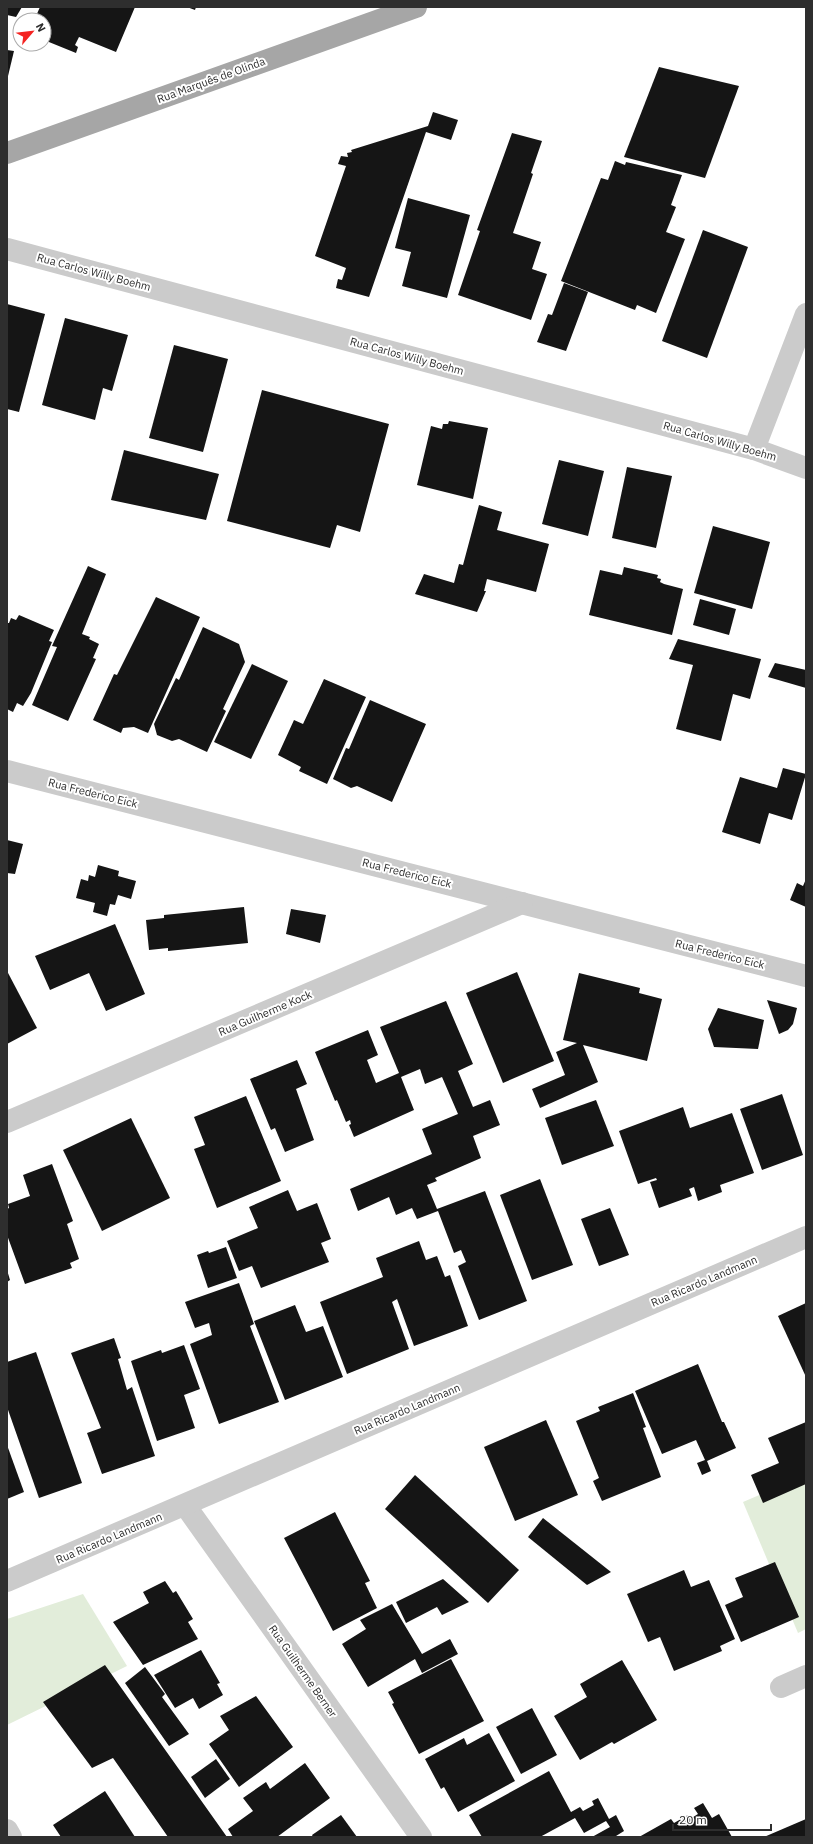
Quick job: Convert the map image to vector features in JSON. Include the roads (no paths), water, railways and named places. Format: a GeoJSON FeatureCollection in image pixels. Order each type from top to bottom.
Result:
{"type":"FeatureCollection","features":[{"type":"Feature","properties":{"kind":"main road","name":"Rua Marquês de Olinda"},"geometry":{"type":"LineString","coordinates":[[7,153],[416,7]]}},
{"type":"Feature","properties":{"kind":"street","name":"Rua Carlos Willy Boehm"},"geometry":{"type":"LineString","coordinates":[[7,249],[754,449],[806,468]]}},
{"type":"Feature","properties":{"kind":"street"},"geometry":{"type":"LineString","coordinates":[[754,449],[806,314]]}},
{"type":"Feature","properties":{"kind":"street","name":"Rua Frederico Eick"},"geometry":{"type":"LineString","coordinates":[[7,771],[806,976]]}},
{"type":"Feature","properties":{"kind":"street","name":"Rua Guilherme Kock"},"geometry":{"type":"LineString","coordinates":[[7,1122],[522,903]]}},
{"type":"Feature","properties":{"kind":"street","name":"Rua Ricardo Landmann"},"geometry":{"type":"LineString","coordinates":[[7,1582],[806,1237]]}},
{"type":"Feature","properties":{"kind":"street","name":"Rua Guilherme Berner"},"geometry":{"type":"LineString","coordinates":[[185,1505],[421,1837]]}},
{"type":"Feature","properties":{"kind":"street"},"geometry":{"type":"LineString","coordinates":[[781,1687],[806,1676]]}},
{"type":"Feature","properties":{"kind":"street"},"geometry":{"type":"LineString","coordinates":[[7,1830],[11,1837]]}}]}
